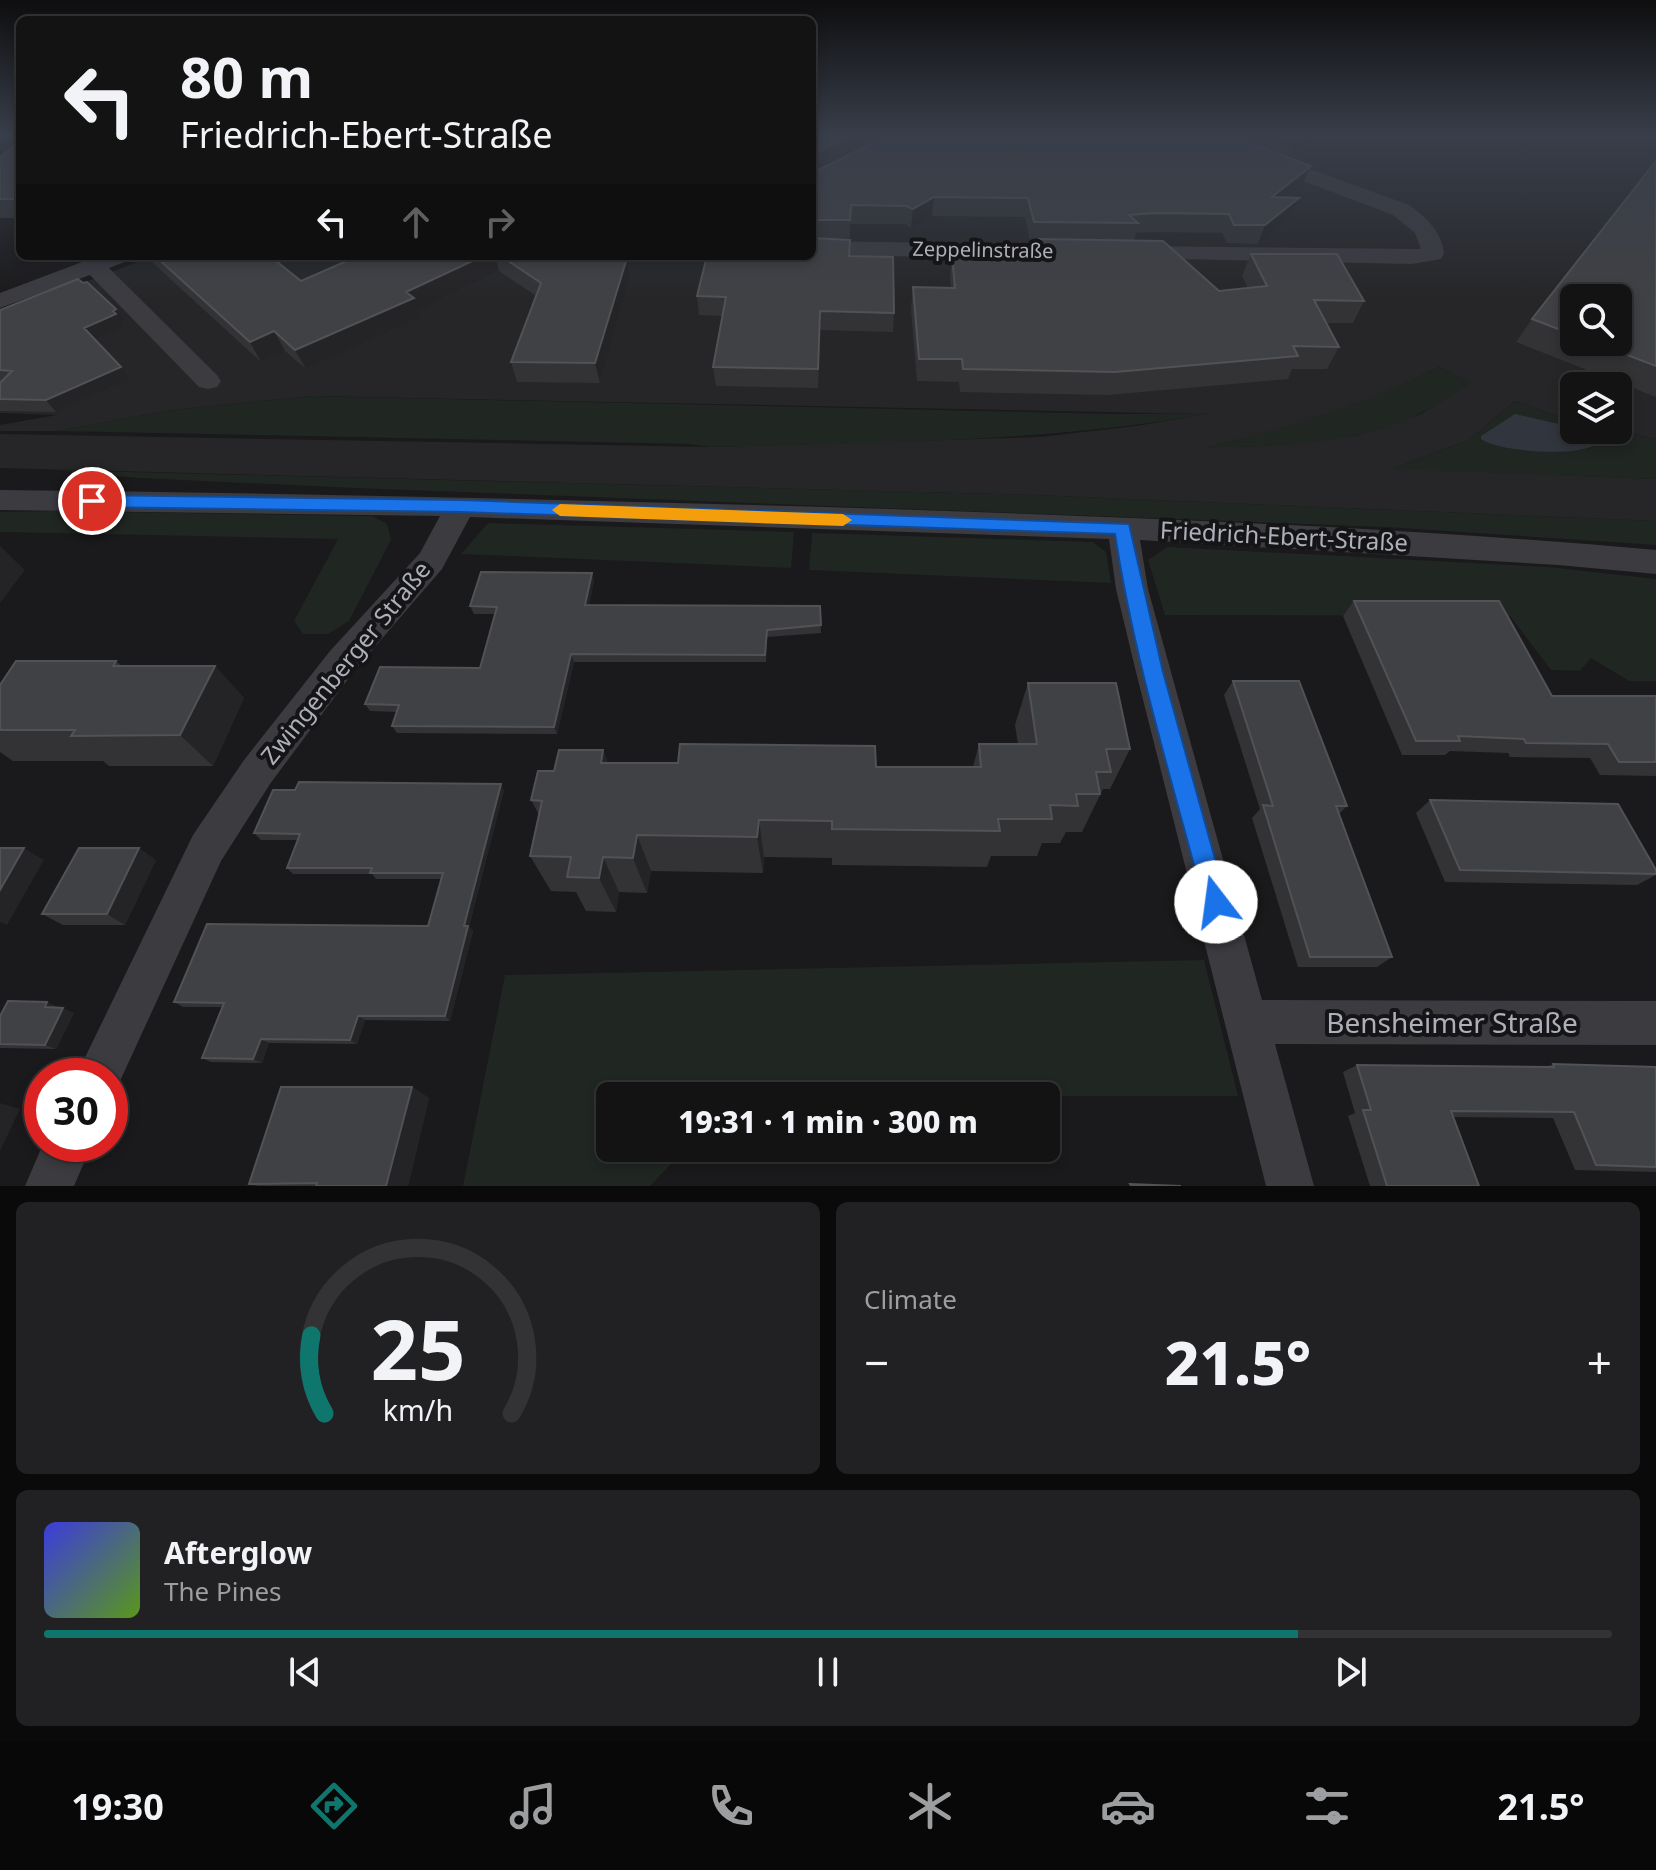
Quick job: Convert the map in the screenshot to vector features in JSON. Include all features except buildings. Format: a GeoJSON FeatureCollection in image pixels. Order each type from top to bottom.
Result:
{"type":"FeatureCollection","features":[{"type":"Feature","properties":{"kind":"street","name":"Zeppelinstraße"},"geometry":{"type":"LineString","coordinates":[[816,248],[1412,257],[1433,254],[1433,244],[1415,219],[1350,189]]}},
{"type":"Feature","properties":{"kind":"street"},"geometry":{"type":"LineString","coordinates":[[0,301],[109,260]]}},
{"type":"Feature","properties":{"kind":"street"},"geometry":{"type":"LineString","coordinates":[[94,266],[208,381]]}},
{"type":"Feature","properties":{"kind":"street","name":"Friedrich-Ebert-Straße"},"geometry":{"type":"LineString","coordinates":[[0,500],[461,506],[1123,528],[1542,552],[1656,562]]}},
{"type":"Feature","properties":{"kind":"street","name":"Zwingenberger Straße"},"geometry":{"type":"LineString","coordinates":[[108,1058],[207,848],[257,772],[342,661],[431,561],[461,506]]}},
{"type":"Feature","properties":{"kind":"street"},"geometry":{"type":"LineString","coordinates":[[1123,528],[1132,589],[1153,672],[1290,1186]]}},
{"type":"Feature","properties":{"kind":"street","name":"Bensheimer Straße"},"geometry":{"type":"LineString","coordinates":[[1248,1022],[1656,1023]]}},
{"type":"Feature","properties":{"kind":"street"},"geometry":{"type":"LineString","coordinates":[[49,1186],[60,1162]]}},
{"type":"Feature","properties":{"kind":"shaded area"},"geometry":{"type":"Polygon","coordinates":[[[816,189],[1656,189],[1656,439],[1632,434],[1632,372],[1560,372],[1560,417],[1515,401],[1469,440],[1394,468],[1656,479],[1656,521],[1034,495],[0,468],[0,434],[711,447],[1040,437],[1207,414],[312,396],[172,410],[58,431],[0,431],[0,425],[57,415],[0,413],[0,315],[143,260],[816,260],[816,189]],[[1439,367],[1383,394],[1304,423],[1208,447],[1266,446],[1359,435],[1421,414],[1470,383],[1439,367]]]}},
{"type":"Feature","properties":{"kind":"shaded area"},"geometry":{"type":"Polygon","coordinates":[[[1439,367],[1471,383],[1435,406],[1399,423],[1316,442],[1203,448],[1323,414],[1439,367]]]}},
{"type":"Feature","properties":{"kind":"shaded area"},"geometry":{"type":"Polygon","coordinates":[[[312,396],[1120,414],[1215,413],[1152,423],[1027,435],[711,447],[689,444],[58,431],[172,410],[312,396]]]}},
{"type":"Feature","properties":{"kind":"shaded area"},"geometry":{"type":"Polygon","coordinates":[[[1515,401],[1560,417],[1560,444],[1632,444],[1632,434],[1656,439],[1656,479],[1391,469],[1469,440],[1515,401]]]}},
{"type":"Feature","properties":{"kind":"shaded area"},"geometry":{"type":"Polygon","coordinates":[[[1515,414],[1560,424],[1560,444],[1594,445],[1571,451],[1520,450],[1490,443],[1481,436],[1515,414]]]}},
{"type":"Feature","properties":{"kind":"shaded area"},"geometry":{"type":"Polygon","coordinates":[[[53,470],[1034,495],[1656,521],[1656,545],[1385,527],[355,488],[139,478],[53,470]]]}},
{"type":"Feature","properties":{"kind":"shaded area"},"geometry":{"type":"Polygon","coordinates":[[[0,512],[372,516],[387,524],[391,540],[349,621],[328,634],[303,634],[294,621],[338,539],[0,532],[0,512]]]}},
{"type":"Feature","properties":{"kind":"shaded area"},"geometry":{"type":"Polygon","coordinates":[[[488,523],[794,532],[791,568],[461,554],[488,523]]]}},
{"type":"Feature","properties":{"kind":"shaded area"},"geometry":{"type":"Polygon","coordinates":[[[812,533],[1093,542],[1106,552],[1111,583],[809,570],[812,533]]]}},
{"type":"Feature","properties":{"kind":"shaded area"},"geometry":{"type":"Polygon","coordinates":[[[1168,547],[1549,567],[1656,579],[1656,681],[1629,681],[1591,658],[1580,671],[1551,670],[1510,616],[1165,615],[1148,560],[1168,547]]]}},
{"type":"Feature","properties":{"kind":"shaded area"},"geometry":{"type":"Polygon","coordinates":[[[1204,960],[1238,1096],[1060,1096],[1060,1082],[596,1082],[596,1162],[673,1162],[650,1186],[463,1186],[505,975],[1204,960]]]}},
{"type":"Feature","properties":{"kind":"slow traffic"},"geometry":{"type":"LineString","coordinates":[[560,510],[843,520]]}},
{"type":"Feature","properties":{"kind":"route"},"geometry":{"type":"LineString","coordinates":[[92,501],[461,506],[1123,528],[1132,589],[1216,902]]}}]}
